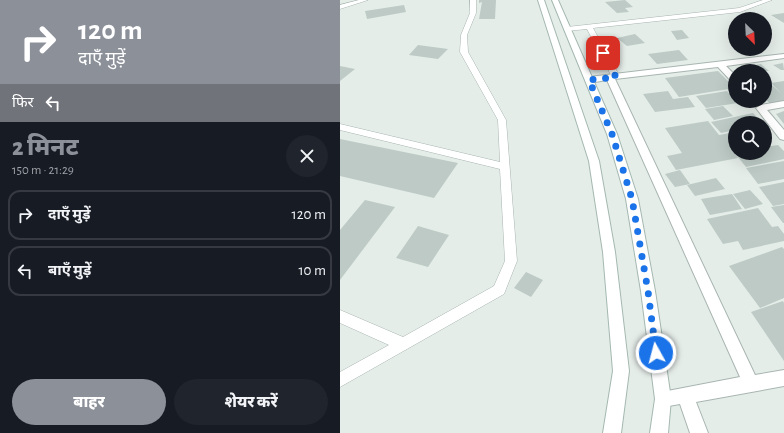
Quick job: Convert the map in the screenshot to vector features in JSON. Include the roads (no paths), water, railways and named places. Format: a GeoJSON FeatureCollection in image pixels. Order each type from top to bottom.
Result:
{"type":"FeatureCollection","features":[{"type":"Feature","properties":{"kind":"main road"},"geometry":{"type":"LineString","coordinates":[[541,0],[594,161],[609,252],[621,371],[612,433]]}},
{"type":"Feature","properties":{"kind":"main road"},"geometry":{"type":"LineString","coordinates":[[554,0],[612,134],[632,199],[648,291],[663,399],[659,433]]}},
{"type":"Feature","properties":{"kind":"main road"},"geometry":{"type":"LineString","coordinates":[[589,80],[784,56]]}},
{"type":"Feature","properties":{"kind":"main road"},"geometry":{"type":"LineString","coordinates":[[720,64],[728,73]]}},
{"type":"Feature","properties":{"kind":"main road"},"geometry":{"type":"LineString","coordinates":[[612,78],[750,384]]}},
{"type":"Feature","properties":{"kind":"main road"},"geometry":{"type":"LineString","coordinates":[[772,104],[784,104]]}},
{"type":"Feature","properties":{"kind":"main road"},"geometry":{"type":"LineString","coordinates":[[761,108],[784,137]]}},
{"type":"Feature","properties":{"kind":"main road"},"geometry":{"type":"LineString","coordinates":[[663,399],[784,378]]}},
{"type":"Feature","properties":{"kind":"main road"},"geometry":{"type":"LineString","coordinates":[[685,396],[699,433]]}},
{"type":"Feature","properties":{"kind":"lane"},"geometry":{"type":"LineString","coordinates":[[340,7],[365,0]]}},
{"type":"Feature","properties":{"kind":"lane"},"geometry":{"type":"LineString","coordinates":[[340,380],[499,290],[511,261],[502,120],[464,52],[464,34],[473,12],[473,0]]}},
{"type":"Feature","properties":{"kind":"lane"},"geometry":{"type":"LineString","coordinates":[[567,30],[740,10],[769,0]]}},
{"type":"Feature","properties":{"kind":"lane"},"geometry":{"type":"LineString","coordinates":[[590,28],[612,78]]}},
{"type":"Feature","properties":{"kind":"lane"},"geometry":{"type":"LineString","coordinates":[[340,128],[505,167]]}},
{"type":"Feature","properties":{"kind":"lane"},"geometry":{"type":"LineString","coordinates":[[340,316],[403,344]]}}]}
